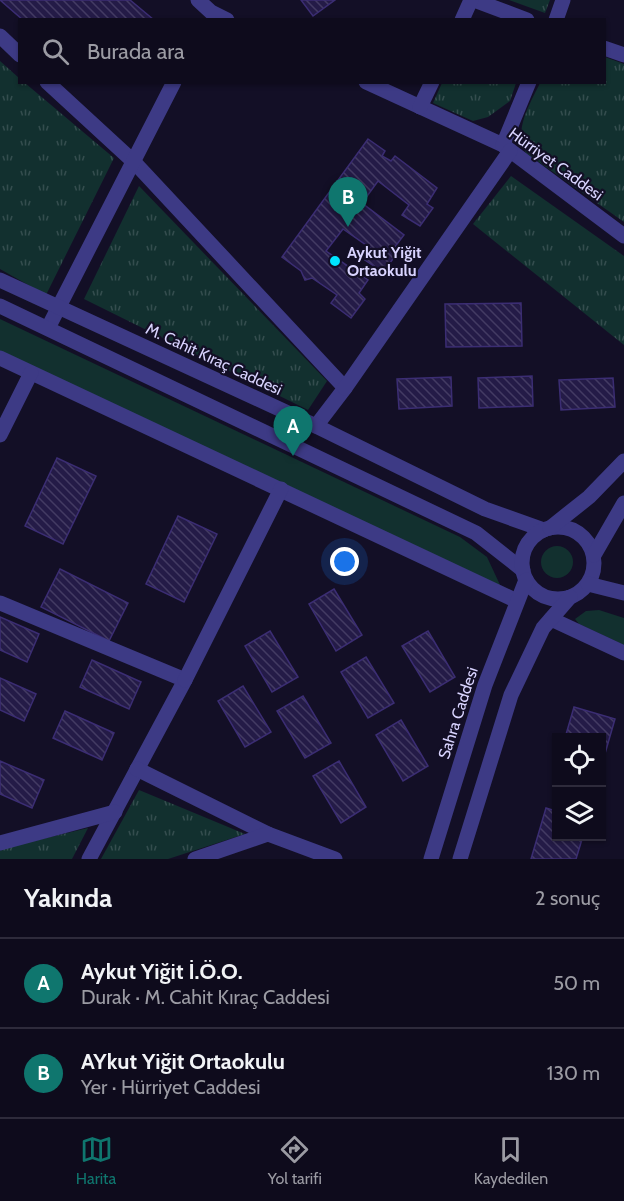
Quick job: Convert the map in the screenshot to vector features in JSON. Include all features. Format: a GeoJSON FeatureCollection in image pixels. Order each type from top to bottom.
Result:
{"type":"FeatureCollection","features":[{"type":"Feature","properties":{"kind":"street"},"geometry":{"type":"LineString","coordinates":[[198,0],[209,16]]}},
{"type":"Feature","properties":{"kind":"street"},"geometry":{"type":"LineString","coordinates":[[463,18],[473,0],[522,18]]}},
{"type":"Feature","properties":{"kind":"street"},"geometry":{"type":"LineString","coordinates":[[557,18],[563,0]]}},
{"type":"Feature","properties":{"kind":"street"},"geometry":{"type":"LineString","coordinates":[[0,36],[18,53]]}},
{"type":"Feature","properties":{"kind":"street"},"geometry":{"type":"LineString","coordinates":[[606,49],[624,55]]}},
{"type":"Feature","properties":{"kind":"street"},"geometry":{"type":"LineString","coordinates":[[50,84],[135,163],[345,388]]}},
{"type":"Feature","properties":{"kind":"street"},"geometry":{"type":"LineString","coordinates":[[48,328],[135,163],[173,84]]}},
{"type":"Feature","properties":{"kind":"street","name":"Hürriyet Caddesi"},"geometry":{"type":"LineString","coordinates":[[370,84],[507,148],[624,236]]}},
{"type":"Feature","properties":{"kind":"street"},"geometry":{"type":"LineString","coordinates":[[420,107],[431,84]]}},
{"type":"Feature","properties":{"kind":"street"},"geometry":{"type":"LineString","coordinates":[[316,426],[345,388],[507,148],[528,84]]}},
{"type":"Feature","properties":{"kind":"street","name":"M. Cahit Kıraç Caddesi"},"geometry":{"type":"LineString","coordinates":[[0,280],[316,426],[485,509],[547,529]]}},
{"type":"Feature","properties":{"kind":"street"},"geometry":{"type":"LineString","coordinates":[[0,306],[476,533],[524,575],[540,595],[560,599],[570,597]]}},
{"type":"Feature","properties":{"kind":"street"},"geometry":{"type":"LineString","coordinates":[[0,358],[517,601]]}},
{"type":"Feature","properties":{"kind":"street"},"geometry":{"type":"LineString","coordinates":[[0,435],[31,373]]}},
{"type":"Feature","properties":{"kind":"street"},"geometry":{"type":"LineString","coordinates":[[524,575],[525,548],[531,539],[589,497],[624,461]]}},
{"type":"Feature","properties":{"kind":"street"},"geometry":{"type":"LineString","coordinates":[[89,859],[185,680],[281,489]]}},
{"type":"Feature","properties":{"kind":"street"},"geometry":{"type":"LineString","coordinates":[[460,859],[511,695],[543,628],[570,597],[588,584],[594,565],[594,555],[624,503]]}},
{"type":"Feature","properties":{"kind":"street"},"geometry":{"type":"LineString","coordinates":[[547,529],[573,530],[582,536],[594,555]]}},
{"type":"Feature","properties":{"kind":"street","name":"Sahra Caddesi"},"geometry":{"type":"LineString","coordinates":[[431,859],[485,685],[517,601],[524,575]]}},
{"type":"Feature","properties":{"kind":"street"},"geometry":{"type":"LineString","coordinates":[[588,584],[624,593]]}},
{"type":"Feature","properties":{"kind":"street"},"geometry":{"type":"LineString","coordinates":[[0,603],[185,680]]}},
{"type":"Feature","properties":{"kind":"street"},"geometry":{"type":"LineString","coordinates":[[551,619],[624,653]]}},
{"type":"Feature","properties":{"kind":"street"},"geometry":{"type":"LineString","coordinates":[[137,769],[268,834],[336,859]]}},
{"type":"Feature","properties":{"kind":"street"},"geometry":{"type":"LineString","coordinates":[[0,843],[115,812]]}},
{"type":"Feature","properties":{"kind":"street"},"geometry":{"type":"LineString","coordinates":[[195,859],[268,834]]}},
{"type":"Feature","properties":{"kind":"green space"},"geometry":{"type":"Polygon","coordinates":[[[509,0],[550,0],[545,13],[509,0]]]}},
{"type":"Feature","properties":{"kind":"green space"},"geometry":{"type":"Polygon","coordinates":[[[606,57],[624,64],[624,222],[526,153],[521,135],[528,108],[540,84],[606,84],[606,57]]]}},
{"type":"Feature","properties":{"kind":"green space"},"geometry":{"type":"Polygon","coordinates":[[[0,61],[18,77],[18,84],[26,84],[114,158],[46,295],[0,269],[0,61]]]}},
{"type":"Feature","properties":{"kind":"green space"},"geometry":{"type":"Polygon","coordinates":[[[441,84],[516,84],[510,101],[488,117],[473,121],[433,103],[441,84]]]}},
{"type":"Feature","properties":{"kind":"green space"},"geometry":{"type":"Polygon","coordinates":[[[511,176],[624,256],[624,345],[473,224],[511,176]]]}},
{"type":"Feature","properties":{"kind":"green space"},"geometry":{"type":"Polygon","coordinates":[[[139,186],[327,381],[308,410],[84,299],[139,186]]]}},
{"type":"Feature","properties":{"kind":"green space"},"geometry":{"type":"Polygon","coordinates":[[[0,319],[460,537],[487,557],[501,587],[0,351],[0,319]]]}},
{"type":"Feature","properties":{"kind":"green space"},"geometry":{"type":"Polygon","coordinates":[[[557,546],[568,551],[573,562],[568,573],[557,578],[546,573],[541,562],[546,551],[557,546]]]}},
{"type":"Feature","properties":{"kind":"green space"},"geometry":{"type":"Polygon","coordinates":[[[599,610],[624,618],[624,645],[579,624],[575,619],[586,611],[599,610]]]}},
{"type":"Feature","properties":{"kind":"green space"},"geometry":{"type":"Polygon","coordinates":[[[139,790],[245,834],[168,859],[101,859],[139,790]]]}},
{"type":"Feature","properties":{"kind":"green space"},"geometry":{"type":"Polygon","coordinates":[[[88,828],[72,859],[0,859],[0,849],[88,828]]]}},
{"type":"Feature","properties":{"kind":"building"},"geometry":{"type":"Polygon","coordinates":[[[0,0],[130,0],[152,18],[21,18],[0,0]]]}},
{"type":"Feature","properties":{"kind":"building"},"geometry":{"type":"Polygon","coordinates":[[[301,0],[335,0],[313,16],[301,0]]]}},
{"type":"Feature","properties":{"kind":"building","name":"Aykut Yiğit Ortaokulu"},"geometry":{"type":"Polygon","coordinates":[[[368,139],[385,151],[382,156],[391,161],[395,156],[437,188],[427,204],[433,208],[420,226],[402,215],[409,205],[378,181],[362,203],[404,235],[394,248],[399,251],[383,272],[365,260],[373,250],[343,229],[326,251],[368,280],[359,293],[365,299],[351,318],[331,303],[337,295],[312,278],[305,280],[301,271],[282,257],[368,139]]]}},
{"type":"Feature","properties":{"kind":"building"},"geometry":{"type":"Polygon","coordinates":[[[521,303],[522,346],[446,347],[445,304],[521,303]]]}},
{"type":"Feature","properties":{"kind":"building"},"geometry":{"type":"Polygon","coordinates":[[[532,376],[533,406],[479,408],[478,378],[532,376]]]}},
{"type":"Feature","properties":{"kind":"building"},"geometry":{"type":"Polygon","coordinates":[[[451,377],[452,406],[399,409],[397,379],[451,377]]]}},
{"type":"Feature","properties":{"kind":"building"},"geometry":{"type":"Polygon","coordinates":[[[613,378],[615,407],[561,410],[559,380],[613,378]]]}},
{"type":"Feature","properties":{"kind":"building"},"geometry":{"type":"Polygon","coordinates":[[[57,458],[96,476],[63,544],[25,526],[57,458]]]}},
{"type":"Feature","properties":{"kind":"building"},"geometry":{"type":"Polygon","coordinates":[[[178,516],[217,534],[184,602],[146,584],[178,516]]]}},
{"type":"Feature","properties":{"kind":"building"},"geometry":{"type":"Polygon","coordinates":[[[60,569],[128,603],[109,641],[41,607],[60,569]]]}},
{"type":"Feature","properties":{"kind":"building"},"geometry":{"type":"Polygon","coordinates":[[[334,589],[362,635],[336,651],[309,604],[334,589]]]}},
{"type":"Feature","properties":{"kind":"building"},"geometry":{"type":"Polygon","coordinates":[[[0,617],[39,634],[27,662],[0,650],[0,617]]]}},
{"type":"Feature","properties":{"kind":"building"},"geometry":{"type":"Polygon","coordinates":[[[270,631],[298,677],[272,692],[245,646],[270,631]]]}},
{"type":"Feature","properties":{"kind":"building"},"geometry":{"type":"Polygon","coordinates":[[[428,631],[455,677],[430,692],[402,646],[428,631]]]}},
{"type":"Feature","properties":{"kind":"building"},"geometry":{"type":"Polygon","coordinates":[[[366,657],[394,703],[368,718],[341,672],[366,657]]]}},
{"type":"Feature","properties":{"kind":"building"},"geometry":{"type":"Polygon","coordinates":[[[92,660],[141,682],[129,709],[80,687],[92,660]]]}},
{"type":"Feature","properties":{"kind":"building"},"geometry":{"type":"Polygon","coordinates":[[[0,678],[36,694],[24,721],[0,710],[0,678]]]}},
{"type":"Feature","properties":{"kind":"building"},"geometry":{"type":"Polygon","coordinates":[[[243,686],[271,732],[245,747],[218,701],[243,686]]]}},
{"type":"Feature","properties":{"kind":"building"},"geometry":{"type":"Polygon","coordinates":[[[303,696],[331,743],[305,758],[277,711],[303,696]]]}},
{"type":"Feature","properties":{"kind":"building"},"geometry":{"type":"Polygon","coordinates":[[[574,707],[615,719],[606,750],[606,733],[566,733],[574,707]]]}},
{"type":"Feature","properties":{"kind":"building"},"geometry":{"type":"Polygon","coordinates":[[[65,711],[114,733],[102,760],[53,738],[65,711]]]}},
{"type":"Feature","properties":{"kind":"building"},"geometry":{"type":"Polygon","coordinates":[[[401,720],[428,766],[403,781],[376,735],[401,720]]]}},
{"type":"Feature","properties":{"kind":"building"},"geometry":{"type":"Polygon","coordinates":[[[0,761],[44,780],[32,808],[0,794],[0,761]]]}},
{"type":"Feature","properties":{"kind":"building"},"geometry":{"type":"Polygon","coordinates":[[[339,761],[366,807],[341,823],[313,776],[339,761]]]}},
{"type":"Feature","properties":{"kind":"building"},"geometry":{"type":"Polygon","coordinates":[[[546,808],[552,810],[552,841],[581,841],[576,859],[531,859],[546,808]]]}},
{"type":"Feature","properties":{"kind":"place","name":"AYkut Yiğit Ortaokulu"},"geometry":{"type":"Point","coordinates":[348,227]}},
{"type":"Feature","properties":{"kind":"place","name":"Aykut Yiğit Ortaokulu"},"geometry":{"type":"Point","coordinates":[335,261]}},
{"type":"Feature","properties":{"kind":"place","name":"Aykut Yiğit İ.Ö.O."},"geometry":{"type":"Point","coordinates":[293,456]}}]}
